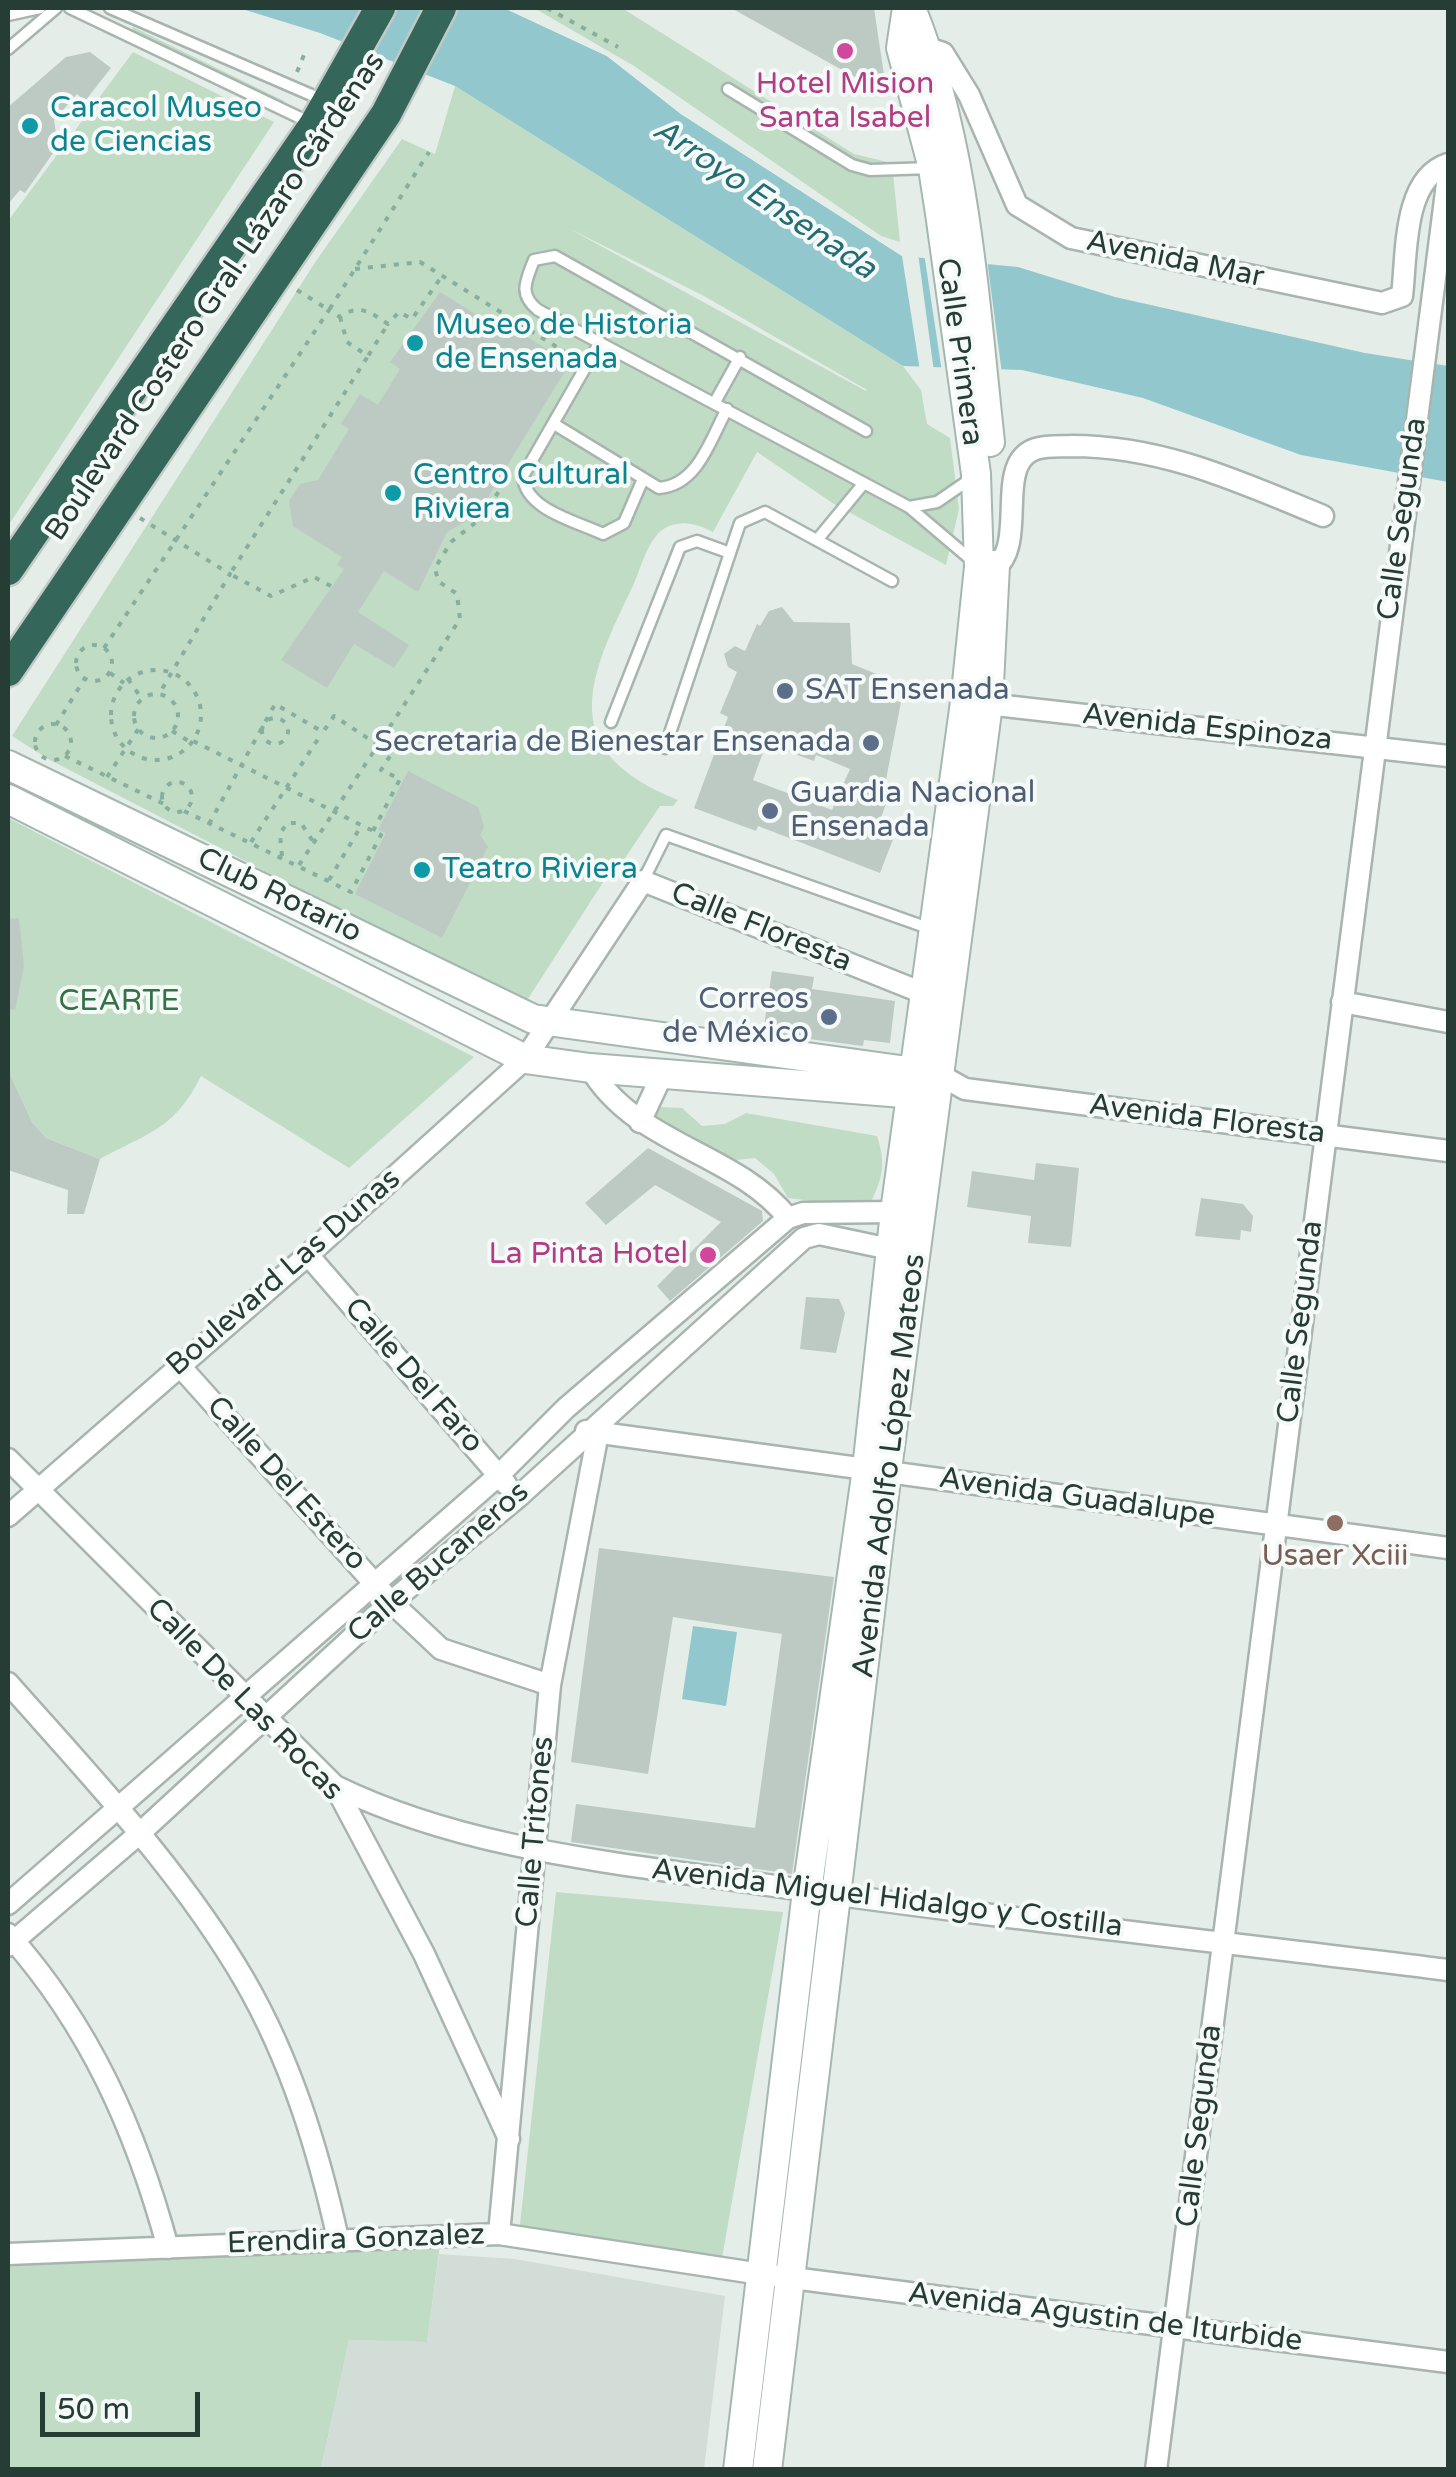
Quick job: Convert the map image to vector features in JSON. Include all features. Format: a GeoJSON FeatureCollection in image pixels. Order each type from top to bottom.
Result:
{"type":"FeatureCollection","features":[{"type":"Feature","properties":{"kind":"highway","name":"Boulevard Costero Gral. Lázaro Cárdenas"},"geometry":{"type":"LineString","coordinates":[[8,570],[327,105],[380,8]]}},
{"type":"Feature","properties":{"kind":"highway","name":"Boulevard Costero Gral. Lázaro Cárdenas"},"geometry":{"type":"LineString","coordinates":[[8,671],[386,114],[440,8]]}},
{"type":"Feature","properties":{"kind":"main road","name":"Calle Primera"},"geometry":{"type":"LineString","coordinates":[[909,8],[933,168],[952,211]]}},
{"type":"Feature","properties":{"kind":"main road","name":"Calle Primera"},"geometry":{"type":"LineString","coordinates":[[913,46],[952,211],[982,451],[987,568],[976,703]]}},
{"type":"Feature","properties":{"kind":"main road","name":"Avenida Adolfo López Mateos"},"geometry":{"type":"LineString","coordinates":[[767,2470],[839,1894],[877,1471],[894,1212],[925,1084],[923,993],[976,703]]}},
{"type":"Feature","properties":{"kind":"main road","name":"Avenida Adolfo López Mateos"},"geometry":{"type":"LineString","coordinates":[[738,2470],[806,1890],[877,1471],[976,703]]}},
{"type":"Feature","properties":{"kind":"main road","name":"Club Rotario"},"geometry":{"type":"LineString","coordinates":[[8,765],[534,1019],[553,1022]]}},
{"type":"Feature","properties":{"kind":"main road","name":"Club Rotario"},"geometry":{"type":"LineString","coordinates":[[8,800],[525,1058]]}},
{"type":"Feature","properties":{"kind":"main road","name":"Avenida Floresta"},"geometry":{"type":"LineString","coordinates":[[553,1022],[925,1084]]}},
{"type":"Feature","properties":{"kind":"main road","name":"Avenida Floresta"},"geometry":{"type":"LineString","coordinates":[[525,1058],[662,1075],[925,1084]]}},
{"type":"Feature","properties":{"kind":"street","name":"Avenida Mar"},"geometry":{"type":"LineString","coordinates":[[913,46],[943,53],[970,94],[1017,205],[1071,238],[1382,304],[1396,302],[1402,296],[1413,202],[1435,168],[1448,164]]}},
{"type":"Feature","properties":{"kind":"street","name":"Calle Segunda"},"geometry":{"type":"LineString","coordinates":[[1156,2470],[1448,176]]}},
{"type":"Feature","properties":{"kind":"street"},"geometry":{"type":"LineString","coordinates":[[987,568],[1005,556],[1016,469],[1030,450],[1118,446],[1192,462],[1323,516]]}},
{"type":"Feature","properties":{"kind":"street","name":"Avenida Espinoza"},"geometry":{"type":"LineString","coordinates":[[976,703],[1448,756]]}},
{"type":"Feature","properties":{"kind":"street","name":"Calle Floresta"},"geometry":{"type":"LineString","coordinates":[[553,1022],[643,880],[923,993]]}},
{"type":"Feature","properties":{"kind":"street"},"geometry":{"type":"LineString","coordinates":[[1342,1002],[1448,1022]]}},
{"type":"Feature","properties":{"kind":"street","name":"Boulevard Las Dunas"},"geometry":{"type":"LineString","coordinates":[[8,1516],[308,1255],[525,1058],[553,1022]]}},
{"type":"Feature","properties":{"kind":"street"},"geometry":{"type":"LineString","coordinates":[[590,1068],[606,1097],[640,1122],[772,1197],[788,1218],[803,1213],[894,1212]]}},
{"type":"Feature","properties":{"kind":"street"},"geometry":{"type":"LineString","coordinates":[[640,1122],[662,1075]]}},
{"type":"Feature","properties":{"kind":"street","name":"Avenida Floresta"},"geometry":{"type":"LineString","coordinates":[[925,1084],[1448,1151]]}},
{"type":"Feature","properties":{"kind":"street","name":"Calle Bucaneros"},"geometry":{"type":"LineString","coordinates":[[8,1904],[499,1475],[566,1408],[788,1218]]}},
{"type":"Feature","properties":{"kind":"street","name":"Calle Bucaneros"},"geometry":{"type":"LineString","coordinates":[[9,1940],[140,1833],[392,1602],[592,1432],[804,1238],[819,1234],[890,1248]]}},
{"type":"Feature","properties":{"kind":"street","name":"Calle Del Faro"},"geometry":{"type":"LineString","coordinates":[[308,1255],[518,1497]]}},
{"type":"Feature","properties":{"kind":"street","name":"Calle Del Estero"},"geometry":{"type":"LineString","coordinates":[[179,1365],[392,1602],[441,1649],[550,1684]]}},
{"type":"Feature","properties":{"kind":"street"},"geometry":{"type":"LineString","coordinates":[[566,1408],[592,1432]]}},
{"type":"Feature","properties":{"kind":"street","name":"Avenida Guadalupe"},"geometry":{"type":"LineString","coordinates":[[592,1432],[1448,1548]]}},
{"type":"Feature","properties":{"kind":"street","name":"Calle Tritones"},"geometry":{"type":"LineString","coordinates":[[499,2234],[550,1684],[592,1432]]}},
{"type":"Feature","properties":{"kind":"street","name":"Calle De Las Rocas"},"geometry":{"type":"LineString","coordinates":[[8,1459],[335,1786],[424,1954],[509,2138]]}},
{"type":"Feature","properties":{"kind":"street"},"geometry":{"type":"LineString","coordinates":[[8,1683],[140,1833],[195,1905],[246,1983],[321,2161],[338,2239]]}},
{"type":"Feature","properties":{"kind":"street","name":"Avenida Miguel Hidalgo y Costilla"},"geometry":{"type":"LineString","coordinates":[[335,1786],[371,1804],[533,1851],[806,1890],[1448,1970]]}},
{"type":"Feature","properties":{"kind":"street"},"geometry":{"type":"LineString","coordinates":[[9,1940],[70,2013],[104,2074],[146,2165],[168,2248]]}},
{"type":"Feature","properties":{"kind":"street","name":"Erendira Gonzalez"},"geometry":{"type":"LineString","coordinates":[[8,2254],[499,2234],[762,2274]]}},
{"type":"Feature","properties":{"kind":"street","name":"Avenida Agustin de Iturbide"},"geometry":{"type":"LineString","coordinates":[[762,2274],[1448,2362]]}},
{"type":"Feature","properties":{"kind":"lane"},"geometry":{"type":"LineString","coordinates":[[8,15],[40,8]]}},
{"type":"Feature","properties":{"kind":"lane"},"geometry":{"type":"LineString","coordinates":[[8,49],[56,8]]}},
{"type":"Feature","properties":{"kind":"lane"},"geometry":{"type":"LineString","coordinates":[[70,8],[327,105]]}},
{"type":"Feature","properties":{"kind":"lane"},"geometry":{"type":"LineString","coordinates":[[110,8],[292,86],[327,105]]}},
{"type":"Feature","properties":{"kind":"lane"},"geometry":{"type":"LineString","coordinates":[[728,90],[852,165],[870,170],[933,168]]}},
{"type":"Feature","properties":{"kind":"lane"},"geometry":{"type":"LineString","coordinates":[[866,431],[555,256],[534,260],[523,288],[527,301],[909,508],[987,568]]}},
{"type":"Feature","properties":{"kind":"lane"},"geometry":{"type":"LineString","coordinates":[[600,342],[523,476],[530,500],[603,534],[624,523],[643,479]]}},
{"type":"Feature","properties":{"kind":"lane"},"geometry":{"type":"LineString","coordinates":[[715,402],[740,357]]}},
{"type":"Feature","properties":{"kind":"lane"},"geometry":{"type":"LineString","coordinates":[[554,424],[659,488],[676,487],[688,480],[727,408]]}},
{"type":"Feature","properties":{"kind":"lane"},"geometry":{"type":"LineString","coordinates":[[909,508],[955,494],[982,451]]}},
{"type":"Feature","properties":{"kind":"lane"},"geometry":{"type":"LineString","coordinates":[[816,540],[864,483]]}},
{"type":"Feature","properties":{"kind":"lane"},"geometry":{"type":"LineString","coordinates":[[665,748],[740,523],[765,512],[892,581]]}},
{"type":"Feature","properties":{"kind":"lane"},"geometry":{"type":"LineString","coordinates":[[611,722],[680,547],[688,541],[730,552]]}},
{"type":"Feature","properties":{"kind":"lane"},"geometry":{"type":"LineString","coordinates":[[643,880],[666,835],[932,930]]}},
{"type":"Feature","properties":{"kind":"path"},"geometry":{"type":"LineString","coordinates":[[547,8],[618,47]]}},
{"type":"Feature","properties":{"kind":"path"},"geometry":{"type":"LineString","coordinates":[[292,86],[306,50]]}},
{"type":"Feature","properties":{"kind":"path"},"geometry":{"type":"LineString","coordinates":[[104,648],[429,152]]}},
{"type":"Feature","properties":{"kind":"path"},"geometry":{"type":"LineString","coordinates":[[355,269],[420,262],[577,359]]}},
{"type":"Feature","properties":{"kind":"path"},"geometry":{"type":"LineString","coordinates":[[274,276],[340,317],[347,342],[368,356]]}},
{"type":"Feature","properties":{"kind":"path"},"geometry":{"type":"LineString","coordinates":[[107,777],[138,728],[135,711],[142,699],[159,694],[388,324],[400,312],[412,319],[442,276]]}},
{"type":"Feature","properties":{"kind":"path"},"geometry":{"type":"LineString","coordinates":[[340,317],[355,308],[365,309],[388,324]]}},
{"type":"Feature","properties":{"kind":"path"},"geometry":{"type":"LineString","coordinates":[[299,866],[460,619],[457,594],[438,580],[435,568],[451,542],[485,515],[514,466]]}},
{"type":"Feature","properties":{"kind":"path"},"geometry":{"type":"LineString","coordinates":[[119,504],[271,596],[314,577],[332,586]]}},
{"type":"Feature","properties":{"kind":"path"},"geometry":{"type":"LineString","coordinates":[[92,645],[104,648],[112,662],[110,673],[101,680],[84,678],[77,668],[82,651],[92,645]]}},
{"type":"Feature","properties":{"kind":"path"},"geometry":{"type":"LineString","coordinates":[[156,670],[184,679],[200,704],[202,719],[192,742],[163,760],[148,760],[125,748],[110,719],[112,704],[126,681],[156,670]]}},
{"type":"Feature","properties":{"kind":"path"},"geometry":{"type":"LineString","coordinates":[[110,673],[126,681],[142,699]]}},
{"type":"Feature","properties":{"kind":"path"},"geometry":{"type":"LineString","coordinates":[[84,678],[56,724],[40,730],[36,747],[48,759],[65,756],[171,811],[184,811],[351,892],[381,836],[172,730]]}},
{"type":"Feature","properties":{"kind":"path"},"geometry":{"type":"LineString","coordinates":[[159,694],[177,710],[172,730]]}},
{"type":"Feature","properties":{"kind":"path"},"geometry":{"type":"LineString","coordinates":[[210,824],[276,704],[323,732]]}},
{"type":"Feature","properties":{"kind":"path"},"geometry":{"type":"LineString","coordinates":[[250,842],[334,716],[378,744]]}},
{"type":"Feature","properties":{"kind":"path"},"geometry":{"type":"LineString","coordinates":[[274,717],[282,719],[288,730],[286,738],[274,744],[265,740],[264,723],[274,717]]}},
{"type":"Feature","properties":{"kind":"path"},"geometry":{"type":"LineString","coordinates":[[56,724],[71,741],[65,756]]}},
{"type":"Feature","properties":{"kind":"path"},"geometry":{"type":"LineString","coordinates":[[138,728],[152,737],[172,730]]}},
{"type":"Feature","properties":{"kind":"path"},"geometry":{"type":"LineString","coordinates":[[373,832],[400,779],[381,770],[401,739],[387,731]]}},
{"type":"Feature","properties":{"kind":"path"},"geometry":{"type":"LineString","coordinates":[[164,804],[167,786],[181,782],[192,797],[184,811]]}},
{"type":"Feature","properties":{"kind":"path"},"geometry":{"type":"LineString","coordinates":[[282,857],[285,845],[280,834],[287,823],[300,824],[314,843]]}},
{"type":"Feature","properties":{"kind":"path"},"geometry":{"type":"LineString","coordinates":[[329,880],[361,826]]}},
{"type":"Feature","properties":{"kind":"shaded area"},"geometry":{"type":"Polygon","coordinates":[[[439,2254],[515,2259],[725,2296],[704,2469],[321,2470],[349,2340],[427,2342],[439,2254]]]}},
{"type":"Feature","properties":{"kind":"green space"},"geometry":{"type":"Polygon","coordinates":[[[534,8],[622,8],[854,154],[892,163],[900,242],[881,236],[634,66],[534,8]]]}},
{"type":"Feature","properties":{"kind":"green space"},"geometry":{"type":"Polygon","coordinates":[[[133,27],[284,101],[280,107],[130,33],[133,27]]]}},
{"type":"Feature","properties":{"kind":"green space"},"geometry":{"type":"Polygon","coordinates":[[[133,52],[274,122],[8,526],[8,221],[133,52]]]}},
{"type":"Feature","properties":{"kind":"green space"},"geometry":{"type":"Polygon","coordinates":[[[455,86],[903,366],[921,390],[927,424],[950,438],[959,509],[946,565],[834,504],[757,452],[713,532],[681,523],[669,526],[655,537],[602,656],[592,712],[598,737],[614,760],[640,781],[678,800],[673,806],[660,806],[619,867],[609,873],[524,1005],[48,759],[12,736],[316,261],[402,139],[435,154],[455,86]],[[568,228],[867,390],[704,296],[568,228]]]}},
{"type":"Feature","properties":{"kind":"green space","name":"CEARTE"},"geometry":{"type":"Polygon","coordinates":[[[8,818],[474,1057],[349,1168],[201,1076],[170,1119],[100,1159],[46,1138],[32,1122],[8,1070],[8,818]]]}},
{"type":"Feature","properties":{"kind":"green space"},"geometry":{"type":"Polygon","coordinates":[[[659,1107],[682,1108],[702,1126],[725,1124],[746,1113],[877,1136],[882,1173],[877,1189],[868,1208],[788,1198],[774,1174],[755,1158],[727,1161],[654,1121],[659,1107]]]}},
{"type":"Feature","properties":{"kind":"green space"},"geometry":{"type":"Polygon","coordinates":[[[556,1892],[783,1912],[722,2258],[519,2234],[556,1892]]]}},
{"type":"Feature","properties":{"kind":"green space"},"geometry":{"type":"Polygon","coordinates":[[[441,2237],[427,2342],[349,2340],[321,2469],[8,2470],[8,2265],[441,2237]]]}},
{"type":"Feature","properties":{"kind":"water","name":"Arroyo Ensenada"},"geometry":{"type":"Polygon","coordinates":[[[239,8],[504,8],[607,56],[681,114],[902,256],[1018,267],[1115,297],[1365,353],[1448,366],[1448,482],[1301,455],[1143,398],[1022,370],[903,366],[455,86],[320,33],[239,8]]]}},
{"type":"Feature","properties":{"kind":"water"},"geometry":{"type":"Polygon","coordinates":[[[693,1626],[737,1632],[726,1706],[682,1699],[693,1626]]]}},
{"type":"Feature","properties":{"kind":"pier"},"geometry":{"type":"Polygon","coordinates":[[[504,8],[515,8],[609,52],[684,110],[895,250],[918,253],[934,372],[920,371],[902,256],[681,114],[607,56],[504,8]]]}},
{"type":"Feature","properties":{"kind":"pier"},"geometry":{"type":"Polygon","coordinates":[[[924,253],[987,259],[1002,374],[942,372],[924,253]]]}},
{"type":"Feature","properties":{"kind":"building","name":"Hotel Mision Santa Isabel"},"geometry":{"type":"Polygon","coordinates":[[[731,8],[874,8],[887,95],[731,8]]]}},
{"type":"Feature","properties":{"kind":"building","name":"Caracol Museo de Ciencias"},"geometry":{"type":"Polygon","coordinates":[[[90,52],[111,68],[85,101],[77,94],[54,120],[58,146],[25,193],[20,190],[8,204],[8,107],[66,57],[90,52]]]}},
{"type":"Feature","properties":{"kind":"building","name":"Centro Cultural Riviera"},"geometry":{"type":"Polygon","coordinates":[[[440,292],[485,320],[489,314],[570,363],[477,515],[447,532],[418,592],[384,571],[358,612],[409,645],[394,668],[354,644],[327,688],[281,660],[344,569],[337,565],[342,557],[293,526],[289,501],[300,484],[318,480],[349,429],[341,424],[360,394],[378,405],[400,369],[390,362],[440,292]]]}},
{"type":"Feature","properties":{"kind":"building"},"geometry":{"type":"Polygon","coordinates":[[[782,607],[794,622],[850,623],[852,664],[903,685],[896,701],[901,702],[885,785],[888,787],[882,802],[886,804],[879,823],[895,834],[880,873],[758,826],[756,831],[694,808],[728,717],[720,713],[737,672],[728,667],[724,654],[735,646],[745,651],[757,624],[760,626],[769,611],[782,607]],[[766,744],[753,780],[832,810],[850,769],[816,755],[814,761],[766,744]]]}},
{"type":"Feature","properties":{"kind":"building","name":"Teatro Riviera"},"geometry":{"type":"Polygon","coordinates":[[[408,771],[478,807],[484,826],[480,835],[488,847],[442,938],[355,894],[386,833],[378,830],[408,771]]]}},
{"type":"Feature","properties":{"kind":"building"},"geometry":{"type":"Polygon","coordinates":[[[19,918],[24,966],[15,1010],[8,1009],[8,919],[19,918]]]}},
{"type":"Feature","properties":{"kind":"building","name":"Correos de México"},"geometry":{"type":"Polygon","coordinates":[[[772,971],[814,977],[812,989],[895,1001],[890,1043],[864,1040],[863,1046],[763,1033],[772,971]]]}},
{"type":"Feature","properties":{"kind":"building","name":"CEARTE"},"geometry":{"type":"Polygon","coordinates":[[[8,1070],[32,1122],[46,1138],[100,1159],[84,1214],[67,1214],[68,1190],[8,1170],[8,1070]]]}},
{"type":"Feature","properties":{"kind":"building","name":"La Pinta Hotel"},"geometry":{"type":"Polygon","coordinates":[[[648,1148],[762,1211],[763,1221],[670,1301],[657,1286],[721,1222],[655,1185],[606,1225],[585,1203],[648,1148]]]}},
{"type":"Feature","properties":{"kind":"building"},"geometry":{"type":"Polygon","coordinates":[[[1036,1163],[1079,1168],[1071,1247],[1028,1243],[1031,1216],[967,1207],[972,1171],[1034,1180],[1036,1163]]]}},
{"type":"Feature","properties":{"kind":"building"},"geometry":{"type":"Polygon","coordinates":[[[1201,1198],[1243,1204],[1253,1216],[1251,1232],[1241,1230],[1240,1240],[1195,1236],[1201,1198]]]}},
{"type":"Feature","properties":{"kind":"building"},"geometry":{"type":"Polygon","coordinates":[[[806,1297],[839,1299],[845,1313],[836,1353],[800,1349],[806,1297]]]}},
{"type":"Feature","properties":{"kind":"building"},"geometry":{"type":"Polygon","coordinates":[[[599,1548],[834,1577],[792,1874],[571,1842],[576,1804],[755,1828],[782,1634],[673,1617],[648,1774],[571,1762],[599,1548]]]}},
{"type":"Feature","properties":{"kind":"place","name":"Hotel Mision Santa Isabel"},"geometry":{"type":"Point","coordinates":[845,51]}},
{"type":"Feature","properties":{"kind":"place","name":"Caracol Museo de Ciencias"},"geometry":{"type":"Point","coordinates":[30,126]}},
{"type":"Feature","properties":{"kind":"place","name":"Museo de Historia de Ensenada"},"geometry":{"type":"Point","coordinates":[415,343]}},
{"type":"Feature","properties":{"kind":"place","name":"Centro Cultural Riviera"},"geometry":{"type":"Point","coordinates":[393,493]}},
{"type":"Feature","properties":{"kind":"place","name":"SAT Ensenada"},"geometry":{"type":"Point","coordinates":[785,691]}},
{"type":"Feature","properties":{"kind":"place","name":"Secretaria de Bienestar Ensenada"},"geometry":{"type":"Point","coordinates":[871,743]}},
{"type":"Feature","properties":{"kind":"place","name":"Guardia Nacional Ensenada"},"geometry":{"type":"Point","coordinates":[770,811]}},
{"type":"Feature","properties":{"kind":"place","name":"Teatro Riviera"},"geometry":{"type":"Point","coordinates":[422,870]}},
{"type":"Feature","properties":{"kind":"place","name":"Correos de México"},"geometry":{"type":"Point","coordinates":[829,1017]}},
{"type":"Feature","properties":{"kind":"place","name":"La Pinta Hotel"},"geometry":{"type":"Point","coordinates":[708,1255]}},
{"type":"Feature","properties":{"kind":"place","name":"Usaer Xciii"},"geometry":{"type":"Point","coordinates":[1335,1523]}}]}
